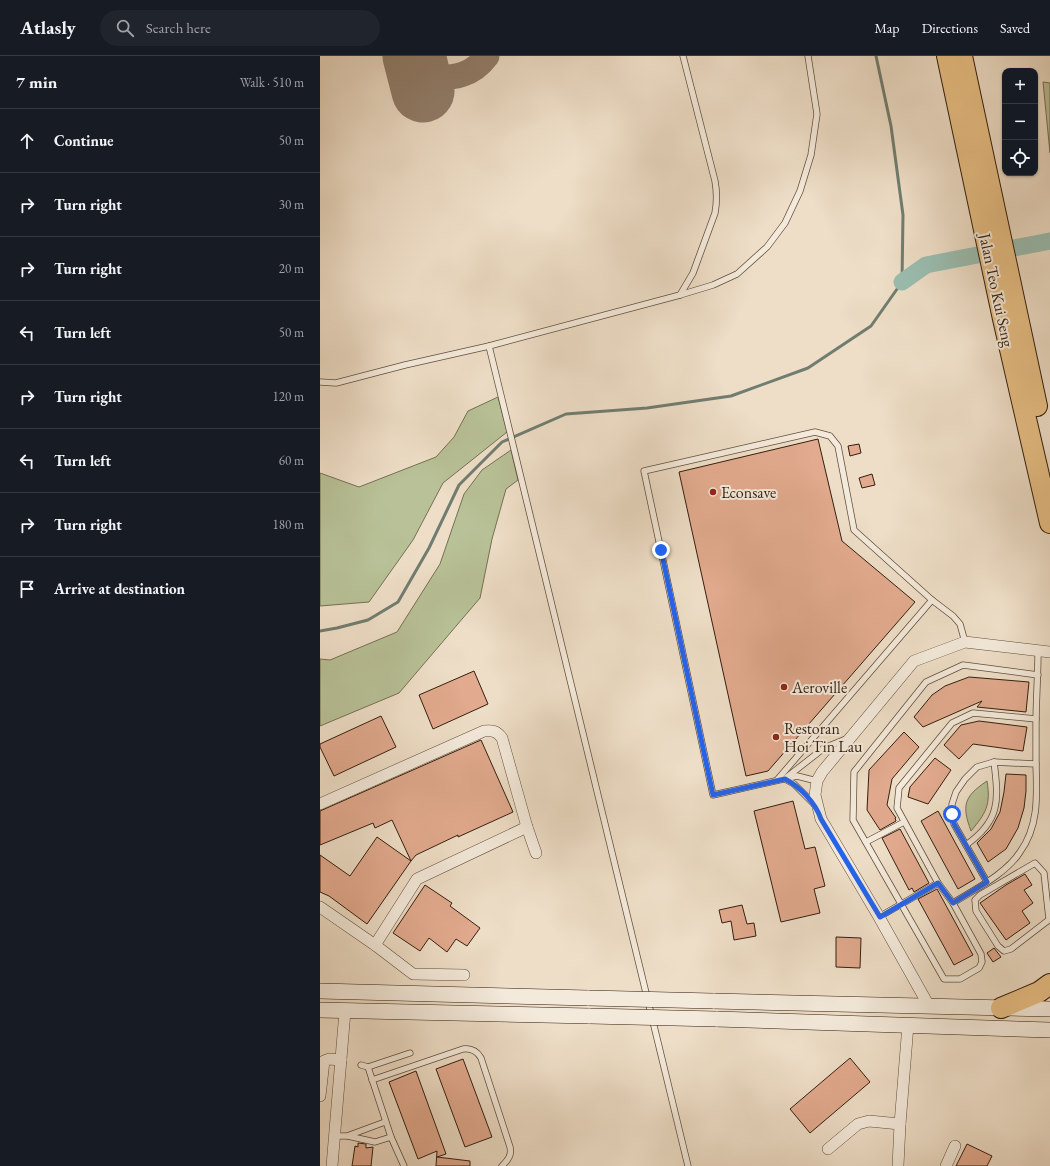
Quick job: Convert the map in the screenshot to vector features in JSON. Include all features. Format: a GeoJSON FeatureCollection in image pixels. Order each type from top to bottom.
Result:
{"type":"FeatureCollection","features":[{"type":"Feature","properties":{"kind":"highway","name":"Jalan Teo Kui Seng"},"geometry":{"type":"LineString","coordinates":[[947,56],[984,195],[1011,318],[1050,523]]}},
{"type":"Feature","properties":{"kind":"highway","name":"Jalan Teo Kui Seng"},"geometry":{"type":"LineString","coordinates":[[962,56],[984,195]]}},
{"type":"Feature","properties":{"kind":"highway","name":"Jalan Teo Kui Seng"},"geometry":{"type":"LineString","coordinates":[[1011,318],[1050,467]]}},
{"type":"Feature","properties":{"kind":"highway"},"geometry":{"type":"LineString","coordinates":[[1002,1008],[1039,992],[1050,984]]}},
{"type":"Feature","properties":{"kind":"main road"},"geometry":{"type":"LineString","coordinates":[[320,991],[1050,1009]]}},
{"type":"Feature","properties":{"kind":"main road"},"geometry":{"type":"LineString","coordinates":[[320,1010],[716,1019],[1050,1030]]}},
{"type":"Feature","properties":{"kind":"street"},"geometry":{"type":"LineString","coordinates":[[929,1006],[880,917],[821,819],[817,808],[815,795],[817,781],[822,772],[914,661],[965,642],[1038,652],[1050,652]]}},
{"type":"Feature","properties":{"kind":"street"},"geometry":{"type":"LineString","coordinates":[[320,804],[489,730],[499,734],[502,738],[527,827],[536,853]]}},
{"type":"Feature","properties":{"kind":"street"},"geometry":{"type":"LineString","coordinates":[[375,944],[417,879],[527,827]]}},
{"type":"Feature","properties":{"kind":"street"},"geometry":{"type":"LineString","coordinates":[[320,906],[375,944],[412,974],[464,975]]}},
{"type":"Feature","properties":{"kind":"street"},"geometry":{"type":"LineString","coordinates":[[332,1166],[344,1010]]}},
{"type":"Feature","properties":{"kind":"street"},"geometry":{"type":"LineString","coordinates":[[898,1166],[908,1025]]}},
{"type":"Feature","properties":{"kind":"street"},"geometry":{"type":"LineString","coordinates":[[320,1096],[324,1061],[329,1059],[340,1060]]}},
{"type":"Feature","properties":{"kind":"street"},"geometry":{"type":"LineString","coordinates":[[828,1149],[858,1124],[869,1121],[900,1124]]}},
{"type":"Feature","properties":{"kind":"street"},"geometry":{"type":"LineString","coordinates":[[946,1166],[954,1146]]}},
{"type":"Feature","properties":{"kind":"lane"},"geometry":{"type":"LineString","coordinates":[[680,295],[693,273],[716,213],[717,205],[715,181],[683,56]]}},
{"type":"Feature","properties":{"kind":"lane"},"geometry":{"type":"LineString","coordinates":[[320,382],[336,383],[405,365],[489,346],[680,295],[713,285],[737,274],[767,247],[785,223],[800,191],[811,155],[817,114],[808,56]]}},
{"type":"Feature","properties":{"kind":"lane"},"geometry":{"type":"LineString","coordinates":[[489,346],[688,1166]]}},
{"type":"Feature","properties":{"kind":"lane"},"geometry":{"type":"LineString","coordinates":[[817,781],[797,776],[713,795],[644,471],[815,432],[830,436],[838,446],[854,530],[932,600],[953,616],[960,624],[965,642]]}},
{"type":"Feature","properties":{"kind":"lane"},"geometry":{"type":"LineString","coordinates":[[777,780],[932,600]]}},
{"type":"Feature","properties":{"kind":"lane"},"geometry":{"type":"LineString","coordinates":[[953,903],[987,882],[1012,863],[1021,852],[1033,827],[1036,813],[1037,794],[1036,719],[1038,652]]}},
{"type":"Feature","properties":{"kind":"lane"},"geometry":{"type":"LineString","coordinates":[[1036,719],[973,713],[952,723],[899,788],[897,808],[938,883],[953,903],[981,954],[982,962],[979,968],[960,979],[944,979],[853,820],[854,772],[926,682],[963,665],[1038,675]]}},
{"type":"Feature","properties":{"kind":"lane"},"geometry":{"type":"LineString","coordinates":[[785,779],[824,748],[851,737]]}},
{"type":"Feature","properties":{"kind":"lane"},"geometry":{"type":"LineString","coordinates":[[987,882],[954,824],[952,804],[956,792],[965,779],[977,767],[994,762],[1036,764]]}},
{"type":"Feature","properties":{"kind":"lane"},"geometry":{"type":"LineString","coordinates":[[966,845],[980,835],[990,821],[995,809],[996,783],[994,762]]}},
{"type":"Feature","properties":{"kind":"lane"},"geometry":{"type":"LineString","coordinates":[[785,779],[794,784],[817,808]]}},
{"type":"Feature","properties":{"kind":"lane"},"geometry":{"type":"LineString","coordinates":[[866,842],[904,822]]}},
{"type":"Feature","properties":{"kind":"lane"},"geometry":{"type":"LineString","coordinates":[[1034,863],[1044,873],[1050,919],[1011,949],[1004,951],[998,946],[976,911],[975,900],[1034,863]]}},
{"type":"Feature","properties":{"kind":"lane"},"geometry":{"type":"LineString","coordinates":[[880,917],[938,883]]}},
{"type":"Feature","properties":{"kind":"lane"},"geometry":{"type":"LineString","coordinates":[[372,1080],[463,1049],[467,1048],[476,1051],[481,1058],[510,1147],[509,1158],[502,1166]]}},
{"type":"Feature","properties":{"kind":"lane"},"geometry":{"type":"LineString","coordinates":[[361,1065],[368,1067],[410,1053]]}},
{"type":"Feature","properties":{"kind":"lane"},"geometry":{"type":"LineString","coordinates":[[368,1067],[391,1137],[403,1165],[410,1166]]}},
{"type":"Feature","properties":{"kind":"lane"},"geometry":{"type":"LineString","coordinates":[[347,1136],[385,1122]]}},
{"type":"Feature","properties":{"kind":"lane"},"geometry":{"type":"LineString","coordinates":[[334,1136],[347,1136],[375,1142],[391,1137]]}},
{"type":"Feature","properties":{"kind":"green space"},"geometry":{"type":"Polygon","coordinates":[[[1043,82],[1050,83],[1050,153],[1043,82]]]}},
{"type":"Feature","properties":{"kind":"green space"},"geometry":{"type":"Polygon","coordinates":[[[498,397],[507,432],[443,483],[413,540],[369,602],[320,606],[320,473],[359,487],[436,457],[454,437],[468,411],[498,397]]]}},
{"type":"Feature","properties":{"kind":"green space"},"geometry":{"type":"Polygon","coordinates":[[[511,450],[518,480],[506,489],[492,539],[480,598],[399,693],[320,726],[320,659],[330,660],[397,632],[440,564],[464,494],[482,470],[511,450]]]}},
{"type":"Feature","properties":{"kind":"green space"},"geometry":{"type":"Polygon","coordinates":[[[987,781],[988,803],[984,814],[971,831],[966,815],[967,803],[973,792],[987,781]]]}},
{"type":"Feature","properties":{"kind":"building","name":"Aeroville"},"geometry":{"type":"Polygon","coordinates":[[[818,439],[842,541],[915,602],[768,771],[746,776],[679,472],[818,439]]]}},
{"type":"Feature","properties":{"kind":"building"},"geometry":{"type":"Polygon","coordinates":[[[859,444],[861,453],[850,456],[848,446],[859,444]]]}},
{"type":"Feature","properties":{"kind":"building"},"geometry":{"type":"Polygon","coordinates":[[[872,474],[875,485],[862,488],[859,478],[872,474]]]}},
{"type":"Feature","properties":{"kind":"building"},"geometry":{"type":"Polygon","coordinates":[[[474,671],[488,704],[433,729],[419,695],[474,671]]]}},
{"type":"Feature","properties":{"kind":"building"},"geometry":{"type":"Polygon","coordinates":[[[969,677],[1029,682],[1026,712],[977,707],[982,701],[923,727],[914,717],[932,695],[945,686],[969,677]]]}},
{"type":"Feature","properties":{"kind":"building"},"geometry":{"type":"Polygon","coordinates":[[[381,716],[396,747],[334,776],[320,747],[320,744],[381,716]]]}},
{"type":"Feature","properties":{"kind":"building"},"geometry":{"type":"Polygon","coordinates":[[[979,721],[1027,727],[1023,751],[973,744],[959,759],[944,745],[961,725],[979,721]]]}},
{"type":"Feature","properties":{"kind":"building"},"geometry":{"type":"Polygon","coordinates":[[[904,732],[919,747],[892,779],[887,805],[896,818],[896,821],[880,830],[867,810],[869,770],[904,732]]]}},
{"type":"Feature","properties":{"kind":"building"},"geometry":{"type":"Polygon","coordinates":[[[481,740],[513,812],[458,837],[458,835],[416,855],[411,861],[392,820],[375,828],[373,823],[320,845],[320,811],[481,740]]]}},
{"type":"Feature","properties":{"kind":"building"},"geometry":{"type":"Polygon","coordinates":[[[935,758],[951,770],[928,804],[908,797],[910,787],[935,758]]]}},
{"type":"Feature","properties":{"kind":"building"},"geometry":{"type":"Polygon","coordinates":[[[1006,774],[1026,775],[1024,808],[1018,828],[1006,849],[988,862],[977,843],[991,829],[1000,812],[1006,774]]]}},
{"type":"Feature","properties":{"kind":"building"},"geometry":{"type":"Polygon","coordinates":[[[793,801],[805,849],[815,847],[825,886],[814,889],[820,913],[781,922],[754,811],[793,801]]]}},
{"type":"Feature","properties":{"kind":"building"},"geometry":{"type":"Polygon","coordinates":[[[938,811],[975,879],[958,889],[921,821],[938,811]]]}},
{"type":"Feature","properties":{"kind":"building"},"geometry":{"type":"Polygon","coordinates":[[[900,829],[929,883],[914,892],[912,888],[909,890],[882,838],[900,829]]]}},
{"type":"Feature","properties":{"kind":"building"},"geometry":{"type":"Polygon","coordinates":[[[377,837],[411,861],[367,924],[329,896],[320,892],[320,855],[350,876],[377,837]]]}},
{"type":"Feature","properties":{"kind":"building"},"geometry":{"type":"Polygon","coordinates":[[[1025,874],[1032,885],[1024,890],[1033,903],[1022,911],[1030,923],[1006,940],[980,903],[1025,874]]]}},
{"type":"Feature","properties":{"kind":"building"},"geometry":{"type":"Polygon","coordinates":[[[425,885],[452,903],[450,906],[480,928],[467,946],[456,939],[447,952],[429,938],[420,951],[393,933],[425,885]]]}},
{"type":"Feature","properties":{"kind":"building"},"geometry":{"type":"Polygon","coordinates":[[[937,889],[973,955],[954,965],[918,899],[937,889]]]}},
{"type":"Feature","properties":{"kind":"building"},"geometry":{"type":"Polygon","coordinates":[[[742,905],[747,924],[754,923],[756,936],[734,940],[731,921],[722,923],[719,910],[742,905]]]}},
{"type":"Feature","properties":{"kind":"building"},"geometry":{"type":"Polygon","coordinates":[[[836,937],[861,938],[860,968],[836,967],[836,937]]]}},
{"type":"Feature","properties":{"kind":"building"},"geometry":{"type":"Polygon","coordinates":[[[994,948],[1001,957],[993,962],[987,953],[994,948]]]}},
{"type":"Feature","properties":{"kind":"building"},"geometry":{"type":"Polygon","coordinates":[[[850,1058],[870,1082],[810,1133],[790,1109],[850,1058]]]}},
{"type":"Feature","properties":{"kind":"building"},"geometry":{"type":"Polygon","coordinates":[[[463,1059],[492,1137],[465,1147],[436,1069],[463,1059]]]}},
{"type":"Feature","properties":{"kind":"building"},"geometry":{"type":"Polygon","coordinates":[[[416,1071],[446,1154],[437,1157],[470,1161],[470,1166],[436,1166],[437,1151],[418,1159],[389,1082],[416,1071]]]}},
{"type":"Feature","properties":{"kind":"building"},"geometry":{"type":"Polygon","coordinates":[[[358,1143],[366,1144],[366,1148],[373,1147],[371,1166],[352,1166],[355,1146],[358,1147],[358,1143]]]}},
{"type":"Feature","properties":{"kind":"building"},"geometry":{"type":"Polygon","coordinates":[[[967,1144],[992,1156],[987,1166],[956,1166],[967,1144]]]}},
{"type":"Feature","properties":{"kind":"waterway"},"geometry":{"type":"LineString","coordinates":[[320,631],[368,620],[398,602],[429,548],[459,485],[502,442],[566,414],[647,408],[731,396],[808,368],[871,326],[902,282],[903,215],[891,126],[876,56]]}},
{"type":"Feature","properties":{"kind":"waterway"},"geometry":{"type":"LineString","coordinates":[[902,282],[926,265],[1050,241]]}},
{"type":"Feature","properties":{"kind":"taxiway"},"geometry":{"type":"LineString","coordinates":[[398,56],[407,67],[423,77],[447,77],[469,72],[476,68],[487,56]]}},
{"type":"Feature","properties":{"kind":"runway"},"geometry":{"type":"LineString","coordinates":[[414,56],[423,91]]}},
{"type":"Feature","properties":{"kind":"place","name":"Econsave"},"geometry":{"type":"Point","coordinates":[713,492]}},
{"type":"Feature","properties":{"kind":"place","name":"Aeroville"},"geometry":{"type":"Point","coordinates":[784,687]}},
{"type":"Feature","properties":{"kind":"place","name":"Restoran Hoi Tin Lau"},"geometry":{"type":"Point","coordinates":[776,737]}},
{"type":"Feature","properties":{"kind":"route"},"geometry":{"type":"LineString","coordinates":[[661,550],[713,795],[785,779],[794,784],[817,808],[821,819],[880,917],[938,883],[953,903],[987,882],[954,824],[952,814]]}}]}
